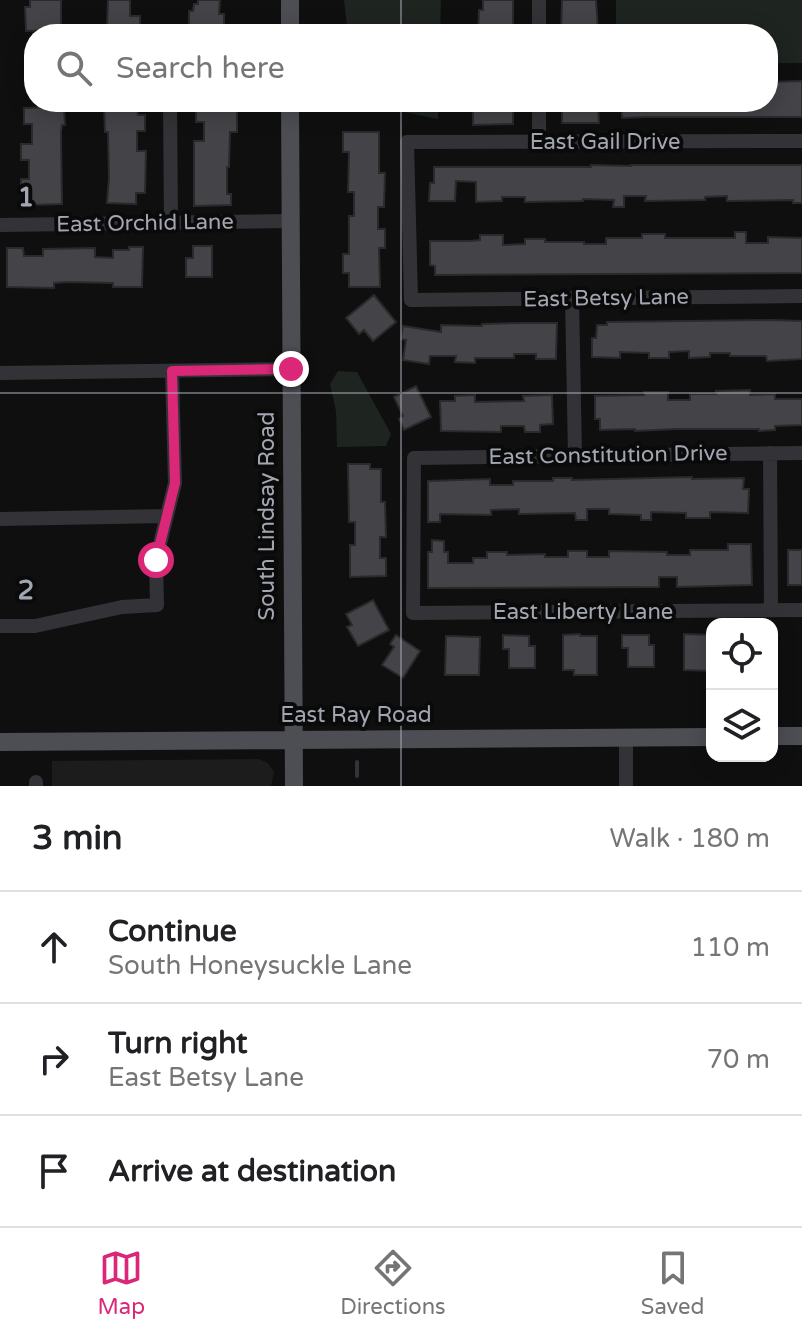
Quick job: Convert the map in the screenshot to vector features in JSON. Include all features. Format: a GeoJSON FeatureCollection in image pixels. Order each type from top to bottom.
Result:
{"type":"FeatureCollection","features":[{"type":"Feature","properties":{"kind":"main road"},"geometry":{"type":"LineString","coordinates":[[290,0],[290,24]]}},
{"type":"Feature","properties":{"kind":"main road","name":"South Lindsay Road"},"geometry":{"type":"LineString","coordinates":[[290,112],[294,786]]}},
{"type":"Feature","properties":{"kind":"main road"},"geometry":{"type":"LineString","coordinates":[[778,736],[802,736]]}},
{"type":"Feature","properties":{"kind":"main road","name":"East Ray Road"},"geometry":{"type":"LineString","coordinates":[[0,742],[706,737]]}},
{"type":"Feature","properties":{"kind":"street"},"geometry":{"type":"LineString","coordinates":[[539,0],[539,24]]}},
{"type":"Feature","properties":{"kind":"street"},"geometry":{"type":"LineString","coordinates":[[170,112],[171,223]]}},
{"type":"Feature","properties":{"kind":"street"},"geometry":{"type":"LineString","coordinates":[[539,112],[539,142]]}},
{"type":"Feature","properties":{"kind":"street","name":"East Gail Drive"},"geometry":{"type":"LineString","coordinates":[[411,300],[407,142],[802,141]]}},
{"type":"Feature","properties":{"kind":"street","name":"East Orchid Lane"},"geometry":{"type":"LineString","coordinates":[[0,225],[291,221]]}},
{"type":"Feature","properties":{"kind":"street","name":"East Betsy Lane"},"geometry":{"type":"LineString","coordinates":[[411,300],[802,296]]}},
{"type":"Feature","properties":{"kind":"street"},"geometry":{"type":"LineString","coordinates":[[572,298],[575,455]]}},
{"type":"Feature","properties":{"kind":"street"},"geometry":{"type":"LineString","coordinates":[[0,373],[291,369]]}},
{"type":"Feature","properties":{"kind":"street"},"geometry":{"type":"LineString","coordinates":[[0,626],[35,626],[122,607],[157,605],[156,560],[175,483],[172,371]]}},
{"type":"Feature","properties":{"kind":"street"},"geometry":{"type":"LineString","coordinates":[[770,453],[771,610]]}},
{"type":"Feature","properties":{"kind":"street","name":"East Constitution Drive"},"geometry":{"type":"LineString","coordinates":[[413,613],[414,458],[802,453]]}},
{"type":"Feature","properties":{"kind":"street"},"geometry":{"type":"LineString","coordinates":[[0,519],[167,516]]}},
{"type":"Feature","properties":{"kind":"street","name":"East Liberty Lane"},"geometry":{"type":"LineString","coordinates":[[413,613],[802,610]]}},
{"type":"Feature","properties":{"kind":"street"},"geometry":{"type":"LineString","coordinates":[[626,737],[626,786]]}},
{"type":"Feature","properties":{"kind":"shaded area"},"geometry":{"type":"Polygon","coordinates":[[[344,0],[441,0],[440,24],[347,24],[344,0]]]}},
{"type":"Feature","properties":{"kind":"shaded area"},"geometry":{"type":"Polygon","coordinates":[[[616,0],[802,0],[802,63],[778,63],[778,24],[616,24],[616,0]]]}},
{"type":"Feature","properties":{"kind":"shaded area"},"geometry":{"type":"Polygon","coordinates":[[[404,112],[438,112],[438,119],[404,112]]]}},
{"type":"Feature","properties":{"kind":"shaded area"},"geometry":{"type":"Polygon","coordinates":[[[338,371],[357,372],[391,434],[386,446],[337,447],[336,411],[330,384],[338,371]]]}},
{"type":"Feature","properties":{"kind":"shaded area"},"geometry":{"type":"Polygon","coordinates":[[[259,759],[268,763],[274,772],[271,786],[52,786],[52,761],[259,759]]]}},
{"type":"Feature","properties":{"kind":"building"},"geometry":{"type":"Polygon","coordinates":[[[30,0],[61,0],[61,24],[26,24],[25,7],[30,7],[30,0]]]}},
{"type":"Feature","properties":{"kind":"building"},"geometry":{"type":"Polygon","coordinates":[[[108,0],[130,0],[130,16],[140,16],[140,24],[107,24],[108,0]]]}},
{"type":"Feature","properties":{"kind":"building"},"geometry":{"type":"Polygon","coordinates":[[[198,0],[220,0],[219,14],[224,14],[224,24],[189,24],[189,11],[193,11],[194,4],[198,4],[198,0]]]}},
{"type":"Feature","properties":{"kind":"building"},"geometry":{"type":"Polygon","coordinates":[[[483,0],[513,0],[513,24],[478,24],[479,10],[483,10],[483,0]]]}},
{"type":"Feature","properties":{"kind":"building"},"geometry":{"type":"Polygon","coordinates":[[[562,0],[596,0],[598,24],[561,24],[562,0]]]}},
{"type":"Feature","properties":{"kind":"building"},"geometry":{"type":"Polygon","coordinates":[[[802,81],[802,117],[622,118],[622,112],[778,112],[778,82],[802,81]]]}},
{"type":"Feature","properties":{"kind":"building"},"geometry":{"type":"Polygon","coordinates":[[[24,112],[64,112],[65,125],[62,125],[61,133],[62,204],[29,205],[29,195],[21,195],[21,179],[29,179],[29,160],[21,160],[21,144],[32,144],[32,124],[24,124],[24,112]]]}},
{"type":"Feature","properties":{"kind":"building"},"geometry":{"type":"Polygon","coordinates":[[[104,112],[138,112],[138,115],[145,115],[145,131],[137,131],[137,151],[146,151],[145,193],[136,193],[136,204],[107,203],[108,132],[105,132],[104,112]]]}},
{"type":"Feature","properties":{"kind":"building"},"geometry":{"type":"Polygon","coordinates":[[[196,112],[237,112],[237,132],[230,132],[227,167],[227,194],[231,194],[231,205],[194,206],[194,141],[204,141],[204,122],[196,122],[196,112]]]}},
{"type":"Feature","properties":{"kind":"building"},"geometry":{"type":"Polygon","coordinates":[[[473,112],[513,112],[513,124],[473,125],[473,112]]]}},
{"type":"Feature","properties":{"kind":"building"},"geometry":{"type":"Polygon","coordinates":[[[562,112],[598,112],[599,123],[562,123],[562,112]]]}},
{"type":"Feature","properties":{"kind":"building"},"geometry":{"type":"Polygon","coordinates":[[[343,132],[379,132],[379,173],[385,173],[384,207],[378,207],[378,229],[385,229],[385,248],[379,248],[380,287],[349,287],[349,273],[343,273],[343,254],[349,254],[349,216],[354,216],[354,192],[348,192],[349,152],[343,152],[343,132]]]}},
{"type":"Feature","properties":{"kind":"building"},"geometry":{"type":"Polygon","coordinates":[[[802,165],[802,203],[793,203],[793,200],[727,201],[727,196],[705,197],[705,200],[645,201],[646,196],[624,196],[624,207],[613,207],[614,200],[525,202],[525,197],[502,197],[502,201],[476,202],[476,182],[456,181],[455,201],[429,201],[434,167],[802,165]]]}},
{"type":"Feature","properties":{"kind":"building"},"geometry":{"type":"Polygon","coordinates":[[[735,232],[746,232],[746,243],[768,243],[768,237],[802,238],[802,273],[435,275],[435,266],[430,265],[430,241],[480,240],[480,235],[503,235],[503,245],[525,244],[525,239],[606,244],[606,238],[642,238],[642,234],[665,234],[665,238],[735,238],[735,232]]]}},
{"type":"Feature","properties":{"kind":"building"},"geometry":{"type":"Polygon","coordinates":[[[193,246],[212,246],[212,277],[186,277],[186,258],[193,258],[193,246]]]}},
{"type":"Feature","properties":{"kind":"building"},"geometry":{"type":"Polygon","coordinates":[[[129,247],[143,247],[142,287],[67,282],[54,283],[54,288],[7,287],[7,248],[23,248],[24,256],[43,256],[43,249],[95,248],[95,257],[113,258],[113,250],[129,250],[129,247]]]}},
{"type":"Feature","properties":{"kind":"building"},"geometry":{"type":"Polygon","coordinates":[[[374,295],[396,322],[373,341],[364,330],[359,334],[346,318],[374,295]]]}},
{"type":"Feature","properties":{"kind":"building"},"geometry":{"type":"Polygon","coordinates":[[[802,321],[802,359],[767,361],[766,356],[730,356],[730,353],[710,353],[710,357],[689,358],[689,351],[669,352],[669,358],[649,358],[649,353],[620,352],[620,358],[592,357],[592,338],[596,338],[597,325],[607,325],[607,322],[802,321]]]}},
{"type":"Feature","properties":{"kind":"building"},"geometry":{"type":"Polygon","coordinates":[[[557,323],[556,359],[536,359],[536,354],[514,354],[514,358],[475,358],[475,363],[455,362],[456,356],[430,356],[429,364],[403,360],[406,340],[401,339],[403,326],[441,332],[441,325],[557,323]]]}},
{"type":"Feature","properties":{"kind":"building"},"geometry":{"type":"Polygon","coordinates":[[[416,386],[431,417],[404,430],[399,419],[403,416],[394,397],[416,386]]]}},
{"type":"Feature","properties":{"kind":"building"},"geometry":{"type":"Polygon","coordinates":[[[750,390],[750,395],[775,394],[775,399],[802,399],[802,425],[775,426],[775,430],[759,431],[600,430],[600,419],[595,419],[595,396],[668,392],[668,400],[690,400],[690,394],[750,390]]]}},
{"type":"Feature","properties":{"kind":"building"},"geometry":{"type":"Polygon","coordinates":[[[475,395],[475,402],[524,401],[523,396],[552,395],[553,424],[540,425],[540,432],[525,432],[524,426],[501,426],[501,432],[441,431],[440,401],[455,401],[455,396],[475,395]]]}},
{"type":"Feature","properties":{"kind":"building"},"geometry":{"type":"Polygon","coordinates":[[[348,464],[370,464],[370,469],[381,469],[381,502],[385,502],[386,537],[380,537],[380,558],[386,558],[386,576],[350,577],[350,545],[355,545],[355,522],[349,522],[348,464]]]}},
{"type":"Feature","properties":{"kind":"building"},"geometry":{"type":"Polygon","coordinates":[[[553,478],[744,478],[743,489],[749,489],[748,513],[710,512],[710,518],[686,518],[686,513],[651,512],[651,520],[641,520],[641,515],[609,514],[609,509],[587,509],[587,520],[576,520],[575,513],[519,514],[519,509],[491,510],[491,515],[440,514],[440,522],[428,522],[428,481],[490,479],[490,485],[513,485],[513,481],[553,481],[553,478]]]}},
{"type":"Feature","properties":{"kind":"building"},"geometry":{"type":"Polygon","coordinates":[[[432,540],[444,541],[448,563],[473,563],[473,558],[487,558],[487,552],[545,554],[545,557],[568,557],[568,551],[587,551],[587,557],[609,557],[609,551],[690,555],[690,550],[728,550],[728,544],[751,544],[752,585],[677,587],[677,577],[659,577],[659,587],[428,588],[428,552],[432,552],[432,540]]]}},
{"type":"Feature","properties":{"kind":"building"},"geometry":{"type":"Polygon","coordinates":[[[788,550],[802,550],[802,585],[788,585],[788,550]]]}},
{"type":"Feature","properties":{"kind":"building"},"geometry":{"type":"Polygon","coordinates":[[[373,600],[389,630],[358,646],[347,627],[352,625],[346,614],[373,600]]]}},
{"type":"Feature","properties":{"kind":"building"},"geometry":{"type":"Polygon","coordinates":[[[684,634],[706,635],[706,671],[684,670],[684,634]]]}},
{"type":"Feature","properties":{"kind":"building"},"geometry":{"type":"Polygon","coordinates":[[[396,635],[420,651],[403,678],[382,665],[394,647],[390,644],[396,635]]]}},
{"type":"Feature","properties":{"kind":"building"},"geometry":{"type":"Polygon","coordinates":[[[503,635],[529,636],[529,646],[535,646],[535,668],[509,668],[509,649],[503,649],[503,635]]]}},
{"type":"Feature","properties":{"kind":"building"},"geometry":{"type":"Polygon","coordinates":[[[563,635],[597,636],[597,675],[574,675],[574,670],[563,670],[563,635]]]}},
{"type":"Feature","properties":{"kind":"building"},"geometry":{"type":"Polygon","coordinates":[[[622,635],[649,635],[649,645],[654,645],[654,667],[628,667],[628,648],[622,648],[622,635]]]}},
{"type":"Feature","properties":{"kind":"building"},"geometry":{"type":"Polygon","coordinates":[[[446,636],[480,637],[479,675],[445,675],[446,636]]]}},
{"type":"Feature","properties":{"kind":"waterway"},"geometry":{"type":"LineString","coordinates":[[357,762],[357,776]]}},
{"type":"Feature","properties":{"kind":"route"},"geometry":{"type":"LineString","coordinates":[[156,560],[175,483],[172,371],[291,369]]}}]}
